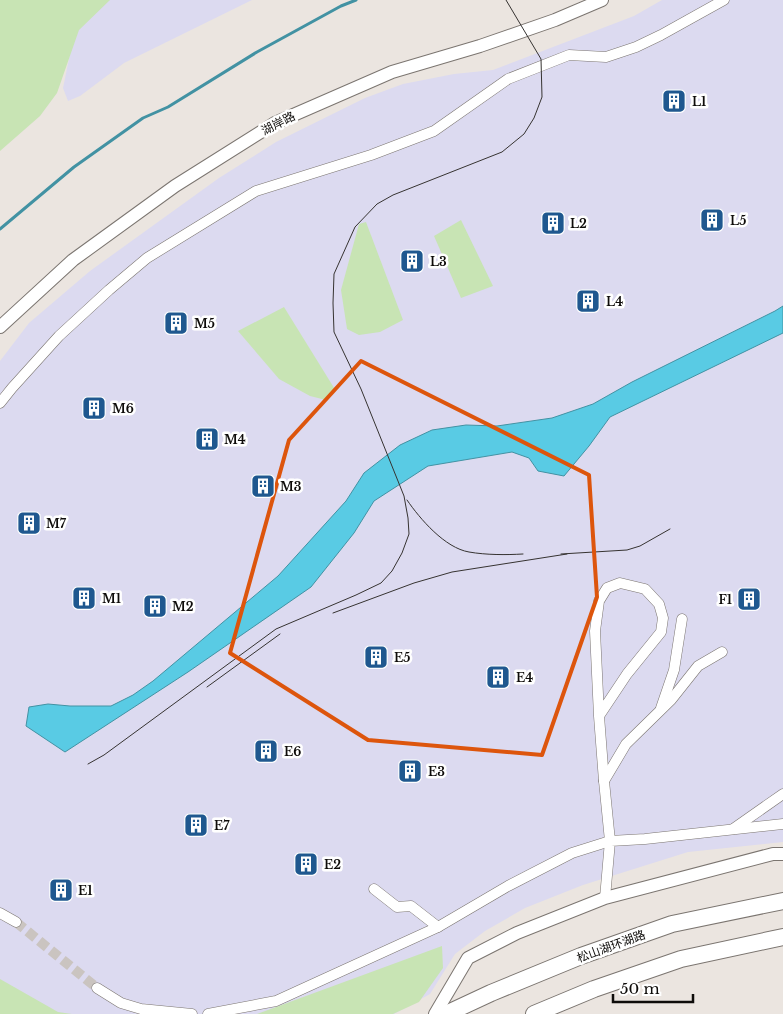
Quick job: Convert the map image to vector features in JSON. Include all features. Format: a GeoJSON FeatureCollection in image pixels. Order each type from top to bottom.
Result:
{"type":"FeatureCollection","features":[{"type":"Feature","properties":{"kind":"main road","name":"松山湖环湖路"},"geometry":{"type":"LineString","coordinates":[[446,1014],[491,993],[581,956],[672,924],[783,901]]}},
{"type":"Feature","properties":{"kind":"main road"},"geometry":{"type":"LineString","coordinates":[[534,1014],[594,989],[681,958],[783,937]]}},
{"type":"Feature","properties":{"kind":"street","name":"湖岸路"},"geometry":{"type":"LineString","coordinates":[[0,327],[73,260],[175,186],[275,123],[392,72],[480,46],[554,20],[602,0]]}},
{"type":"Feature","properties":{"kind":"street"},"geometry":{"type":"LineString","coordinates":[[0,403],[59,336],[139,264],[192,229],[256,191],[371,155],[434,132],[508,79],[569,55],[606,57],[661,35],[724,0]]}},
{"type":"Feature","properties":{"kind":"street"},"geometry":{"type":"LineString","coordinates":[[600,716],[627,674],[661,632],[663,618],[659,604],[645,589],[620,583],[607,588],[599,601],[595,631],[600,716],[604,781],[610,841],[605,898]]}},
{"type":"Feature","properties":{"kind":"street"},"geometry":{"type":"LineString","coordinates":[[660,711],[674,670],[682,619]]}},
{"type":"Feature","properties":{"kind":"street"},"geometry":{"type":"LineString","coordinates":[[604,781],[626,744],[671,700],[698,666],[722,652]]}},
{"type":"Feature","properties":{"kind":"street"},"geometry":{"type":"LineString","coordinates":[[732,829],[783,794]]}},
{"type":"Feature","properties":{"kind":"street"},"geometry":{"type":"LineString","coordinates":[[208,1014],[276,1001],[438,926],[508,886],[572,853],[610,841],[783,824]]}},
{"type":"Feature","properties":{"kind":"street"},"geometry":{"type":"LineString","coordinates":[[435,1014],[468,958],[517,933],[605,898],[773,854],[783,854]]}},
{"type":"Feature","properties":{"kind":"street"},"geometry":{"type":"LineString","coordinates":[[374,889],[397,907],[412,906],[438,926]]}},
{"type":"Feature","properties":{"kind":"street"},"geometry":{"type":"LineString","coordinates":[[0,913],[16,922]]}},
{"type":"Feature","properties":{"kind":"street"},"geometry":{"type":"LineString","coordinates":[[97,988],[121,1003],[141,1009],[192,1014]]}},
{"type":"Feature","properties":{"kind":"highlighted area"},"geometry":{"type":"Polygon","coordinates":[[[361,361],[589,475],[597,597],[542,755],[368,740],[230,653],[289,440],[361,361]]]}},
{"type":"Feature","properties":{"kind":"shaded area"},"geometry":{"type":"Polygon","coordinates":[[[81,0],[252,0],[124,63],[80,96],[68,101],[63,88],[81,0]]]}},
{"type":"Feature","properties":{"kind":"shaded area"},"geometry":{"type":"Polygon","coordinates":[[[662,0],[783,0],[783,842],[688,852],[583,885],[525,908],[485,931],[455,954],[430,994],[394,1014],[0,1014],[0,361],[29,323],[90,271],[219,178],[276,142],[365,98],[403,84],[454,74],[493,70],[634,16],[662,0]]]}},
{"type":"Feature","properties":{"kind":"green space"},"geometry":{"type":"Polygon","coordinates":[[[0,0],[110,0],[79,30],[57,93],[40,116],[0,151],[0,0]]]}},
{"type":"Feature","properties":{"kind":"green space"},"geometry":{"type":"Polygon","coordinates":[[[461,220],[493,286],[461,298],[434,236],[461,220]]]}},
{"type":"Feature","properties":{"kind":"green space"},"geometry":{"type":"Polygon","coordinates":[[[366,222],[403,320],[380,332],[359,335],[347,329],[341,290],[359,224],[366,222]]]}},
{"type":"Feature","properties":{"kind":"green space"},"geometry":{"type":"Polygon","coordinates":[[[284,307],[336,391],[326,400],[310,396],[279,379],[238,331],[284,307]]]}},
{"type":"Feature","properties":{"kind":"green space"},"geometry":{"type":"Polygon","coordinates":[[[442,946],[443,968],[419,1002],[393,1014],[257,1014],[442,946]]]}},
{"type":"Feature","properties":{"kind":"green space"},"geometry":{"type":"Polygon","coordinates":[[[0,979],[58,1012],[72,1014],[0,1014],[0,979]]]}},
{"type":"Feature","properties":{"kind":"water"},"geometry":{"type":"Polygon","coordinates":[[[783,306],[783,333],[610,417],[564,476],[538,471],[529,458],[512,452],[428,466],[374,501],[354,533],[311,587],[188,672],[65,752],[26,726],[29,707],[48,704],[111,706],[133,695],[153,681],[278,576],[346,501],[364,473],[400,445],[432,430],[466,425],[497,426],[552,418],[593,404],[632,382],[783,306]]]}},
{"type":"Feature","properties":{"kind":"waterway"},"geometry":{"type":"LineString","coordinates":[[0,229],[74,167],[143,118],[168,107],[257,52],[341,6],[356,0]]}},
{"type":"Feature","properties":{"kind":"tunnel"},"geometry":{"type":"LineString","coordinates":[[16,922],[97,988]]}},
{"type":"Feature","properties":{"kind":"tram line"},"geometry":{"type":"LineString","coordinates":[[88,764],[104,755],[276,629],[381,583],[392,571],[402,553],[409,534],[404,496],[361,389],[334,332],[334,274],[355,227],[377,204],[393,195],[502,152],[524,134],[534,118],[542,97],[541,59],[506,0]]}},
{"type":"Feature","properties":{"kind":"tram line"},"geometry":{"type":"LineString","coordinates":[[407,500],[434,532],[451,545],[469,552],[482,554],[523,554]]}},
{"type":"Feature","properties":{"kind":"tram line"},"geometry":{"type":"LineString","coordinates":[[561,554],[627,550],[640,546],[670,529]]}},
{"type":"Feature","properties":{"kind":"tram line"},"geometry":{"type":"LineString","coordinates":[[333,613],[414,583],[452,572],[567,554]]}},
{"type":"Feature","properties":{"kind":"tram line"},"geometry":{"type":"LineString","coordinates":[[207,687],[280,634]]}},
{"type":"Feature","properties":{"kind":"place","name":"L1"},"geometry":{"type":"Point","coordinates":[674,101]}},
{"type":"Feature","properties":{"kind":"place","name":"L5"},"geometry":{"type":"Point","coordinates":[712,220]}},
{"type":"Feature","properties":{"kind":"place","name":"L2"},"geometry":{"type":"Point","coordinates":[553,223]}},
{"type":"Feature","properties":{"kind":"place","name":"L3"},"geometry":{"type":"Point","coordinates":[412,261]}},
{"type":"Feature","properties":{"kind":"place","name":"L4"},"geometry":{"type":"Point","coordinates":[588,301]}},
{"type":"Feature","properties":{"kind":"place","name":"M5"},"geometry":{"type":"Point","coordinates":[176,323]}},
{"type":"Feature","properties":{"kind":"place","name":"M6"},"geometry":{"type":"Point","coordinates":[94,408]}},
{"type":"Feature","properties":{"kind":"place","name":"M4"},"geometry":{"type":"Point","coordinates":[207,439]}},
{"type":"Feature","properties":{"kind":"place","name":"M3"},"geometry":{"type":"Point","coordinates":[263,486]}},
{"type":"Feature","properties":{"kind":"place","name":"M7"},"geometry":{"type":"Point","coordinates":[29,523]}},
{"type":"Feature","properties":{"kind":"place","name":"M1"},"geometry":{"type":"Point","coordinates":[84,598]}},
{"type":"Feature","properties":{"kind":"place","name":"F1"},"geometry":{"type":"Point","coordinates":[749,599]}},
{"type":"Feature","properties":{"kind":"place","name":"M2"},"geometry":{"type":"Point","coordinates":[155,606]}},
{"type":"Feature","properties":{"kind":"place","name":"E5"},"geometry":{"type":"Point","coordinates":[376,657]}},
{"type":"Feature","properties":{"kind":"place","name":"E4"},"geometry":{"type":"Point","coordinates":[498,677]}},
{"type":"Feature","properties":{"kind":"place","name":"E6"},"geometry":{"type":"Point","coordinates":[266,751]}},
{"type":"Feature","properties":{"kind":"place","name":"E3"},"geometry":{"type":"Point","coordinates":[410,771]}},
{"type":"Feature","properties":{"kind":"place","name":"E7"},"geometry":{"type":"Point","coordinates":[196,825]}},
{"type":"Feature","properties":{"kind":"place","name":"E2"},"geometry":{"type":"Point","coordinates":[306,864]}},
{"type":"Feature","properties":{"kind":"place","name":"E1"},"geometry":{"type":"Point","coordinates":[61,890]}}]}
